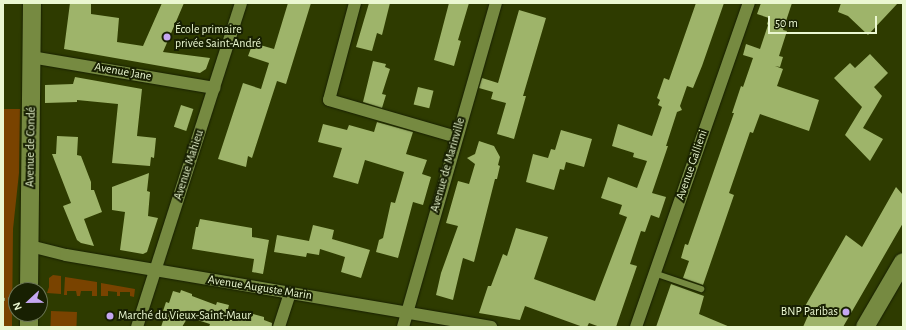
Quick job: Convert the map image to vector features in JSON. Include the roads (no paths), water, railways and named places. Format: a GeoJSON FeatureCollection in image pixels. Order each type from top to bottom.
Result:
{"type":"FeatureCollection","features":[{"type":"Feature","properties":{"kind":"street","name":"Avenue de Condé"},"geometry":{"type":"LineString","coordinates":[[24,282],[30,246],[32,3]]}},
{"type":"Feature","properties":{"kind":"street","name":"Avenue Mahieu"},"geometry":{"type":"LineString","coordinates":[[136,327],[241,3]]}},
{"type":"Feature","properties":{"kind":"street"},"geometry":{"type":"LineString","coordinates":[[355,3],[330,100],[456,136]]}},
{"type":"Feature","properties":{"kind":"street","name":"Avenue de Marinville"},"geometry":{"type":"LineString","coordinates":[[403,327],[456,136],[496,3]]}},
{"type":"Feature","properties":{"kind":"street","name":"Avenue Gallieni"},"geometry":{"type":"LineString","coordinates":[[636,327],[748,3]]}},
{"type":"Feature","properties":{"kind":"street","name":"Avenue Jane"},"geometry":{"type":"LineString","coordinates":[[32,57],[214,88]]}},
{"type":"Feature","properties":{"kind":"street","name":"Avenue Auguste Marin"},"geometry":{"type":"LineString","coordinates":[[30,246],[66,255],[492,327]]}},
{"type":"Feature","properties":{"kind":"street"},"geometry":{"type":"LineString","coordinates":[[865,327],[903,262]]}},
{"type":"Feature","properties":{"kind":"street"},"geometry":{"type":"LineString","coordinates":[[279,327],[290,293]]}},
{"type":"Feature","properties":{"kind":"lane"},"geometry":{"type":"LineString","coordinates":[[654,273],[701,289]]}},
{"type":"Feature","properties":{"kind":"place","name":"École primaire privée Saint-André"},"geometry":{"type":"Point","coordinates":[167,37]}},
{"type":"Feature","properties":{"kind":"place","name":"BNP Paribas"},"geometry":{"type":"Point","coordinates":[846,312]}},
{"type":"Feature","properties":{"kind":"place","name":"Marché du Vieux-Saint-Maur"},"geometry":{"type":"Point","coordinates":[110,316]}}]}
